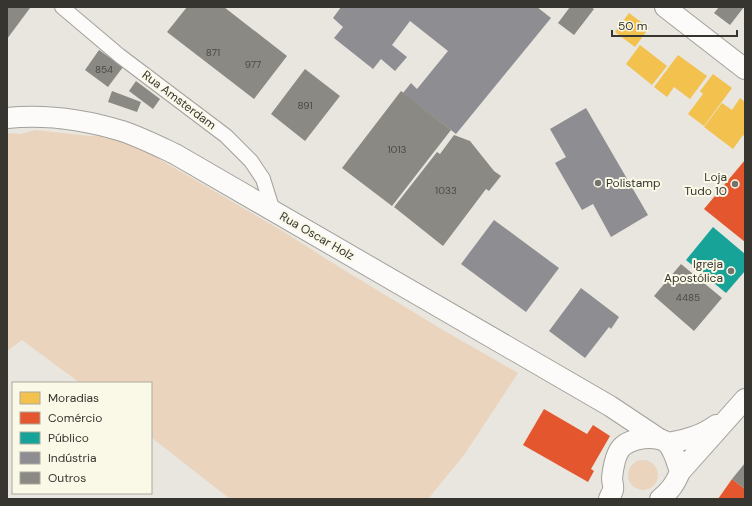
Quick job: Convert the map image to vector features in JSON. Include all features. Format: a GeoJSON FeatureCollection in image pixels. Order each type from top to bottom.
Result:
{"type":"FeatureCollection","features":[{"type":"Feature","properties":{"kind":"street","name":"Rua Amsterdam"},"geometry":{"type":"LineString","coordinates":[[62,7],[120,56],[226,136],[251,160],[263,180],[273,211]]}},
{"type":"Feature","properties":{"kind":"street"},"geometry":{"type":"LineString","coordinates":[[665,7],[745,69]]}},
{"type":"Feature","properties":{"kind":"street","name":"Rua Oscar Holz"},"geometry":{"type":"LineString","coordinates":[[7,118],[20,117],[66,119],[122,131],[176,154],[610,406],[663,441]]}},
{"type":"Feature","properties":{"kind":"street","name":"Rua Oscar Holz"},"geometry":{"type":"LineString","coordinates":[[610,406],[620,419],[625,430],[612,478],[616,496]]}},
{"type":"Feature","properties":{"kind":"street"},"geometry":{"type":"LineString","coordinates":[[621,448],[632,441],[642,439],[663,441],[686,440],[707,431],[739,406]]}},
{"type":"Feature","properties":{"kind":"street"},"geometry":{"type":"LineString","coordinates":[[660,499],[675,484],[680,472],[739,406]]}},
{"type":"Feature","properties":{"kind":"street"},"geometry":{"type":"LineString","coordinates":[[663,441],[675,456],[680,472]]}},
{"type":"Feature","properties":{"kind":"shaded area"},"geometry":{"type":"Polygon","coordinates":[[[35,130],[90,136],[106,135],[130,140],[161,160],[284,232],[443,330],[518,373],[464,455],[428,499],[230,499],[152,438],[152,382],[79,382],[22,340],[7,351],[7,133],[20,134],[35,130]]]}},
{"type":"Feature","properties":{"kind":"shaded area"},"geometry":{"type":"Polygon","coordinates":[[[643,460],[654,464],[658,475],[654,486],[643,490],[632,486],[628,475],[632,464],[643,460]]]}},
{"type":"Feature","properties":{"kind":"building: Moradias"},"geometry":{"type":"Polygon","coordinates":[[[629,13],[649,28],[635,47],[615,32],[629,13]]]}},
{"type":"Feature","properties":{"kind":"building: Moradias"},"geometry":{"type":"Polygon","coordinates":[[[640,45],[667,66],[652,85],[626,64],[640,45]]]}},
{"type":"Feature","properties":{"kind":"building: Moradias"},"geometry":{"type":"Polygon","coordinates":[[[678,55],[707,76],[690,99],[674,87],[667,97],[654,87],[678,55]]]}},
{"type":"Feature","properties":{"kind":"building: Moradias"},"geometry":{"type":"Polygon","coordinates":[[[713,74],[732,88],[704,126],[688,114],[703,94],[700,91],[713,74]]]}},
{"type":"Feature","properties":{"kind":"building: Moradias"},"geometry":{"type":"Polygon","coordinates":[[[740,98],[745,102],[745,137],[743,135],[733,149],[704,127],[722,103],[732,110],[740,98]]]}},
{"type":"Feature","properties":{"kind":"building: Comércio","name":"Loja Tudo 10"},"geometry":{"type":"Polygon","coordinates":[[[745,160],[745,242],[704,209],[745,160]]]}},
{"type":"Feature","properties":{"kind":"building: Comércio"},"geometry":{"type":"Polygon","coordinates":[[[544,409],[587,434],[593,425],[610,436],[591,469],[594,471],[588,482],[523,445],[544,409]]]}},
{"type":"Feature","properties":{"kind":"building: Comércio"},"geometry":{"type":"Polygon","coordinates":[[[732,479],[745,489],[745,499],[718,499],[732,479]]]}},
{"type":"Feature","properties":{"kind":"building: Público"},"geometry":{"type":"Polygon","coordinates":[[[713,227],[745,254],[745,271],[726,293],[686,260],[713,227]]]}},
{"type":"Feature","properties":{"kind":"building: Indústria"},"geometry":{"type":"Polygon","coordinates":[[[341,7],[537,7],[551,18],[456,134],[403,93],[411,83],[417,89],[448,51],[410,21],[392,45],[407,57],[395,71],[381,59],[373,69],[334,38],[343,27],[333,18],[341,7]]]}},
{"type":"Feature","properties":{"kind":"building: Indústria","name":"Polistamp"},"geometry":{"type":"Polygon","coordinates":[[[586,108],[648,215],[611,237],[593,204],[582,210],[555,163],[566,157],[550,129],[586,108]]]}},
{"type":"Feature","properties":{"kind":"building: Indústria"},"geometry":{"type":"Polygon","coordinates":[[[494,220],[559,268],[526,312],[461,264],[494,220]]]}},
{"type":"Feature","properties":{"kind":"building: Indústria"},"geometry":{"type":"Polygon","coordinates":[[[581,288],[619,317],[611,329],[609,327],[585,358],[549,331],[581,288]]]}},
{"type":"Feature","properties":{"kind":"building: Outros"},"geometry":{"type":"Polygon","coordinates":[[[7,7],[30,8],[7,39],[7,7]]]}},
{"type":"Feature","properties":{"kind":"building: Outros"},"geometry":{"type":"Polygon","coordinates":[[[187,7],[224,7],[287,56],[254,99],[167,32],[187,7]]]}},
{"type":"Feature","properties":{"kind":"building: Outros"},"geometry":{"type":"Polygon","coordinates":[[[570,7],[591,7],[594,9],[574,35],[558,23],[570,7]]]}},
{"type":"Feature","properties":{"kind":"building: Outros"},"geometry":{"type":"Polygon","coordinates":[[[719,7],[744,7],[730,25],[714,13],[719,7]]]}},
{"type":"Feature","properties":{"kind":"building: Outros"},"geometry":{"type":"Polygon","coordinates":[[[99,50],[123,67],[108,87],[85,70],[99,50]]]}},
{"type":"Feature","properties":{"kind":"building: Outros"},"geometry":{"type":"Polygon","coordinates":[[[305,69],[340,96],[305,141],[271,114],[305,69]]]}},
{"type":"Feature","properties":{"kind":"building: Outros"},"geometry":{"type":"Polygon","coordinates":[[[136,81],[160,99],[153,109],[129,91],[136,81]]]}},
{"type":"Feature","properties":{"kind":"building: Outros"},"geometry":{"type":"Polygon","coordinates":[[[112,91],[141,102],[137,112],[108,102],[112,91]]]}},
{"type":"Feature","properties":{"kind":"building: Outros"},"geometry":{"type":"Polygon","coordinates":[[[401,91],[451,130],[392,206],[342,168],[401,91]]]}},
{"type":"Feature","properties":{"kind":"building: Outros"},"geometry":{"type":"Polygon","coordinates":[[[454,135],[470,141],[494,171],[501,176],[489,191],[486,189],[443,246],[394,207],[437,152],[440,154],[454,135]]]}},
{"type":"Feature","properties":{"kind":"building: Outros"},"geometry":{"type":"Polygon","coordinates":[[[681,264],[722,298],[694,331],[654,296],[681,264]]]}},
{"type":"Feature","properties":{"kind":"building: Outros"},"geometry":{"type":"Polygon","coordinates":[[[745,463],[745,489],[732,479],[745,463]]]}},
{"type":"Feature","properties":{"kind":"place","name":"Polistamp"},"geometry":{"type":"Point","coordinates":[598,183]}},
{"type":"Feature","properties":{"kind":"place","name":"Loja Tudo 10"},"geometry":{"type":"Point","coordinates":[735,184]}},
{"type":"Feature","properties":{"kind":"place","name":"Igreja Apostólica"},"geometry":{"type":"Point","coordinates":[731,271]}}]}
